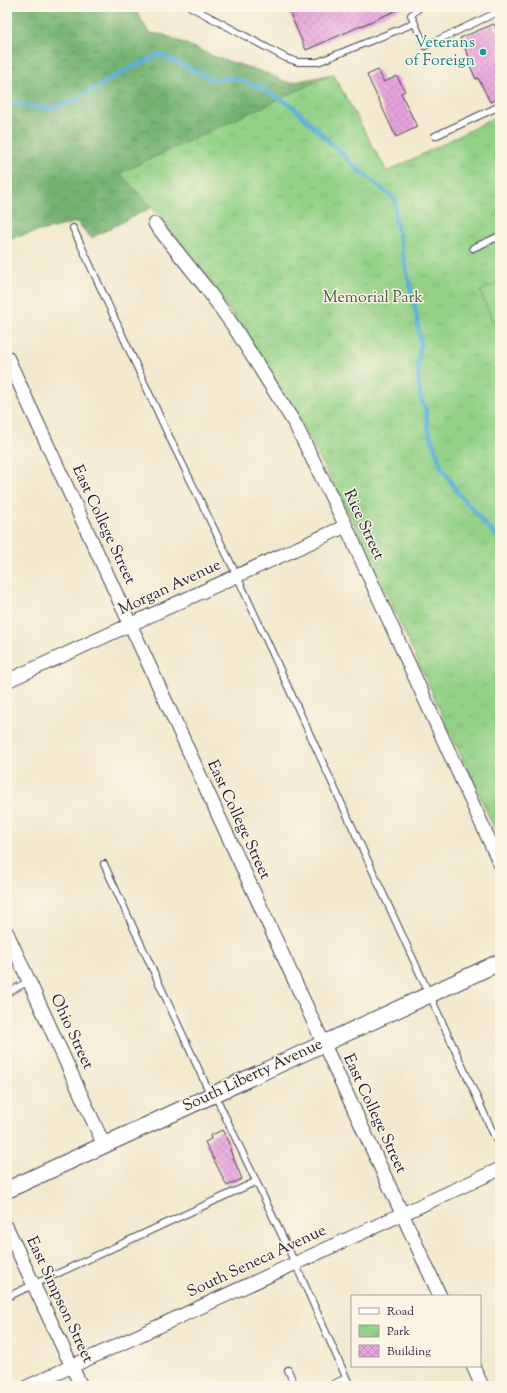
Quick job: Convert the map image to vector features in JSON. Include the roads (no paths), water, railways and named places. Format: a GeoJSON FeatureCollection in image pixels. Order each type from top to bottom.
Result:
{"type":"FeatureCollection","features":[{"type":"Feature","properties":{"kind":"street","name":"Rice Street"},"geometry":{"type":"LineString","coordinates":[[155,224],[207,289],[260,366],[295,424],[346,526],[500,864]]}},
{"type":"Feature","properties":{"kind":"street","name":"East College Street"},"geometry":{"type":"LineString","coordinates":[[7,357],[322,1044],[440,1295]]}},
{"type":"Feature","properties":{"kind":"street","name":"Morgan Avenue"},"geometry":{"type":"LineString","coordinates":[[7,681],[346,526]]}},
{"type":"Feature","properties":{"kind":"street","name":"Ohio Street"},"geometry":{"type":"LineString","coordinates":[[7,933],[104,1145]]}},
{"type":"Feature","properties":{"kind":"street","name":"South Liberty Avenue"},"geometry":{"type":"LineString","coordinates":[[7,1190],[428,995],[498,969]]}},
{"type":"Feature","properties":{"kind":"street","name":"South Seneca Avenue"},"geometry":{"type":"LineString","coordinates":[[29,1386],[500,1169]]}},
{"type":"Feature","properties":{"kind":"street","name":"East Simpson Street"},"geometry":{"type":"LineString","coordinates":[[7,1228],[81,1386]]}},
{"type":"Feature","properties":{"kind":"street"},"geometry":{"type":"LineString","coordinates":[[473,1367],[482,1386]]}},
{"type":"Feature","properties":{"kind":"lane"},"geometry":{"type":"LineString","coordinates":[[191,7],[286,58],[308,63],[318,62],[415,23]]}},
{"type":"Feature","properties":{"kind":"lane"},"geometry":{"type":"LineString","coordinates":[[420,7],[411,15],[425,46],[500,11]]}},
{"type":"Feature","properties":{"kind":"lane"},"geometry":{"type":"LineString","coordinates":[[436,136],[500,106]]}},
{"type":"Feature","properties":{"kind":"lane"},"geometry":{"type":"LineString","coordinates":[[73,228],[166,430],[237,576],[397,921],[428,995],[500,1148]]}},
{"type":"Feature","properties":{"kind":"lane"},"geometry":{"type":"LineString","coordinates":[[473,248],[500,236]]}},
{"type":"Feature","properties":{"kind":"lane"},"geometry":{"type":"LineString","coordinates":[[104,864],[213,1095],[295,1263],[350,1386]]}},
{"type":"Feature","properties":{"kind":"lane"},"geometry":{"type":"LineString","coordinates":[[7,993],[29,982]]}},
{"type":"Feature","properties":{"kind":"lane"},"geometry":{"type":"LineString","coordinates":[[7,1297],[255,1182]]}},
{"type":"Feature","properties":{"kind":"lane"},"geometry":{"type":"LineString","coordinates":[[288,1370],[295,1386]]}},
{"type":"Feature","properties":{"kind":"lane"},"geometry":{"type":"LineString","coordinates":[[329,1386],[346,1378]]}},
{"type":"Feature","properties":{"kind":"waterway"},"geometry":{"type":"LineString","coordinates":[[7,102],[51,109],[73,101],[123,72],[160,54],[213,80],[231,77],[259,87],[292,106],[360,171],[396,200],[395,218],[416,312],[421,346],[417,364],[420,396],[426,411],[428,429],[442,468],[458,493],[500,540]]}},
{"type":"Feature","properties":{"kind":"place","name":"Veterans of Foreign"},"geometry":{"type":"Point","coordinates":[483,52]}},
{"type":"Feature","properties":{"kind":"park label","name":"Memorial Park"},"geometry":{"type":"Point","coordinates":[373,298]}}]}
